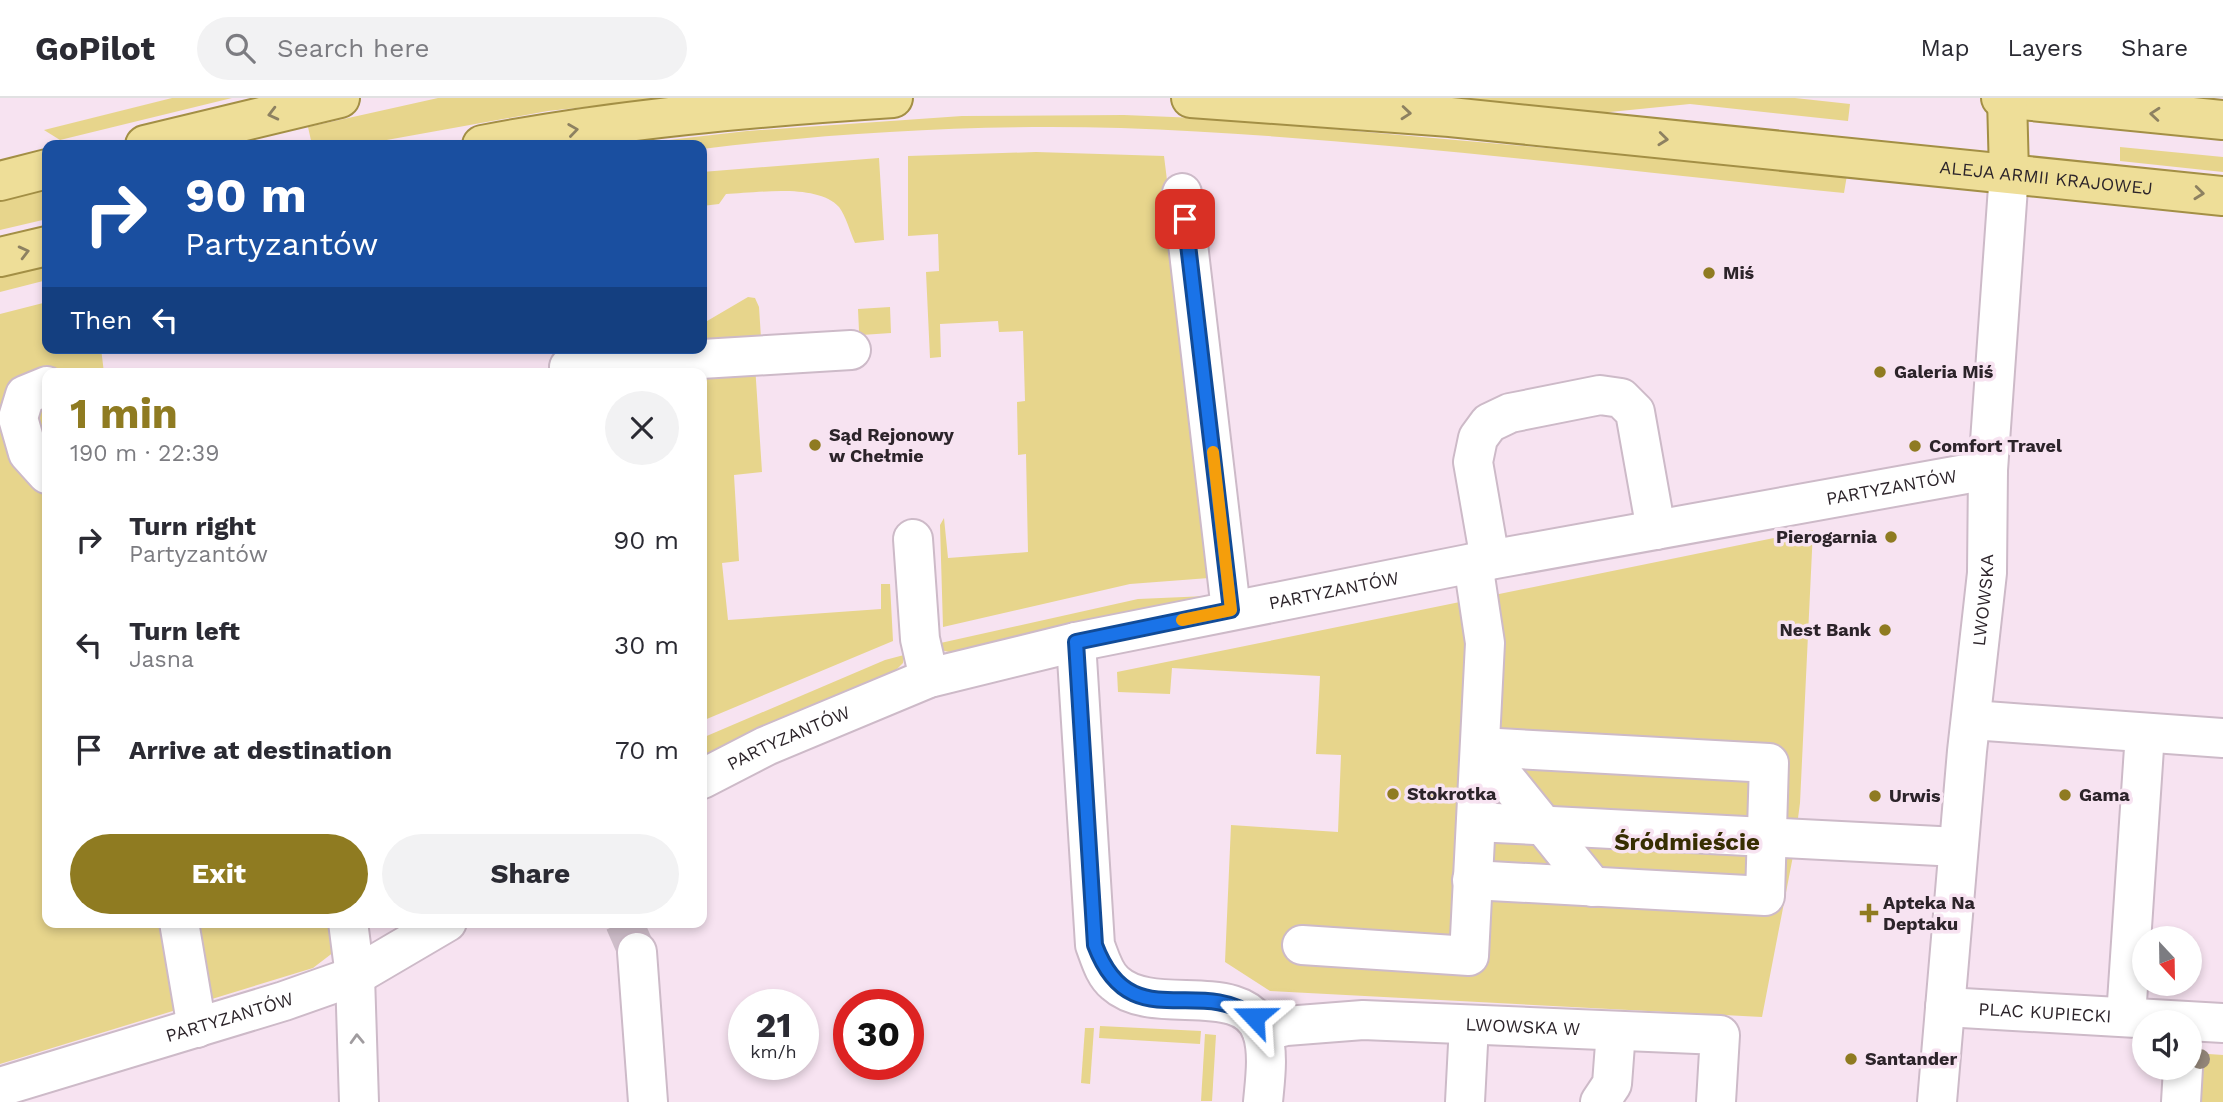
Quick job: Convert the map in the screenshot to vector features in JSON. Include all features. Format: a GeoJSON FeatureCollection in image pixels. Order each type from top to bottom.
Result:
{"type":"FeatureCollection","features":[{"type":"Feature","properties":{"kind":"main road"},"geometry":{"type":"LineString","coordinates":[[166,140],[340,98]]}},
{"type":"Feature","properties":{"kind":"main road"},"geometry":{"type":"LineString","coordinates":[[533,140],[786,105],[893,98]]}},
{"type":"Feature","properties":{"kind":"main road","name":"ALEJA ARMII KRAJOWEJ"},"geometry":{"type":"LineString","coordinates":[[1191,98],[1450,117],[2223,196]]}},
{"type":"Feature","properties":{"kind":"main road"},"geometry":{"type":"LineString","coordinates":[[2001,98],[2223,120]]}},
{"type":"Feature","properties":{"kind":"main road","name":"LWOWSKA"},"geometry":{"type":"LineString","coordinates":[[2007,98],[2009,173]]}},
{"type":"Feature","properties":{"kind":"main road"},"geometry":{"type":"LineString","coordinates":[[0,181],[42,171]]}},
{"type":"Feature","properties":{"kind":"main road"},"geometry":{"type":"LineString","coordinates":[[0,257],[42,247]]}},
{"type":"Feature","properties":{"kind":"street","name":"LWOWSKA"},"geometry":{"type":"LineString","coordinates":[[1937,1102],[1958,847],[1987,573],[1988,470],[2009,173]]}},
{"type":"Feature","properties":{"kind":"street"},"geometry":{"type":"LineString","coordinates":[[1182,193],[1231,610]]}},
{"type":"Feature","properties":{"kind":"street"},"geometry":{"type":"LineString","coordinates":[[568,363],[851,349]]}},
{"type":"Feature","properties":{"kind":"street"},"geometry":{"type":"LineString","coordinates":[[42,388],[26,395],[18,418],[28,453],[42,468]]}},
{"type":"Feature","properties":{"kind":"street"},"geometry":{"type":"LineString","coordinates":[[1302,945],[1469,956],[1485,643],[1482,562],[1473,462],[1478,438],[1489,423],[1510,413],[1600,395],[1621,398],[1635,412],[1656,530]]}},
{"type":"Feature","properties":{"kind":"street","name":"PARTYZANTÓW"},"geometry":{"type":"LineString","coordinates":[[707,776],[766,746],[929,678],[1076,642],[1482,562],[1988,470]]}},
{"type":"Feature","properties":{"kind":"street"},"geometry":{"type":"LineString","coordinates":[[913,539],[920,639],[929,678]]}},
{"type":"Feature","properties":{"kind":"street"},"geometry":{"type":"LineString","coordinates":[[1076,642],[1095,945],[1103,966],[1115,984],[1150,999],[1238,1005],[1254,1017],[1262,1032],[1266,1061],[1264,1102]]}},
{"type":"Feature","properties":{"kind":"street"},"geometry":{"type":"LineString","coordinates":[[1972,720],[2223,738]]}},
{"type":"Feature","properties":{"kind":"street"},"geometry":{"type":"LineString","coordinates":[[2126,1017],[2145,733]]}},
{"type":"Feature","properties":{"kind":"street"},"geometry":{"type":"LineString","coordinates":[[1480,747],[1593,887]]}},
{"type":"Feature","properties":{"kind":"street"},"geometry":{"type":"LineString","coordinates":[[1472,880],[1765,896],[1769,763],[1480,747]]}},
{"type":"Feature","properties":{"kind":"street"},"geometry":{"type":"LineString","coordinates":[[1476,822],[1958,847]]}},
{"type":"Feature","properties":{"kind":"street"},"geometry":{"type":"LineString","coordinates":[[180,928],[197,1028]]}},
{"type":"Feature","properties":{"kind":"street"},"geometry":{"type":"LineString","coordinates":[[349,928],[355,976],[359,1102]]}},
{"type":"Feature","properties":{"kind":"street","name":"PARTYZANTÓW"},"geometry":{"type":"LineString","coordinates":[[0,1087],[197,1028],[355,976],[437,928]]}},
{"type":"Feature","properties":{"kind":"street"},"geometry":{"type":"LineString","coordinates":[[637,952],[648,1102]]}},
{"type":"Feature","properties":{"kind":"street","name":"PLAC KUPIECKI"},"geometry":{"type":"LineString","coordinates":[[1945,1007],[2132,1017]]}},
{"type":"Feature","properties":{"kind":"street","name":"LWOWSKA W"},"geometry":{"type":"LineString","coordinates":[[1262,1032],[1286,1026],[1363,1020],[1720,1035],[1716,1102]]}},
{"type":"Feature","properties":{"kind":"street","name":"PLAC KUPIECKI"},"geometry":{"type":"LineString","coordinates":[[2202,1022],[2223,1023]]}},
{"type":"Feature","properties":{"kind":"street"},"geometry":{"type":"LineString","coordinates":[[1465,1102],[1469,1025]]}},
{"type":"Feature","properties":{"kind":"street"},"geometry":{"type":"LineString","coordinates":[[1600,1102],[1612,1084],[1616,1031]]}},
{"type":"Feature","properties":{"kind":"street"},"geometry":{"type":"LineString","coordinates":[[2181,1102],[2182,1080]]}},
{"type":"Feature","properties":{"kind":"shaded area"},"geometry":{"type":"Polygon","coordinates":[[[172,98],[232,98],[60,140],[44,130],[172,98]]]}},
{"type":"Feature","properties":{"kind":"shaded area"},"geometry":{"type":"Polygon","coordinates":[[[438,98],[668,98],[548,111],[387,140],[311,140],[308,127],[438,98]]]}},
{"type":"Feature","properties":{"kind":"shaded area"},"geometry":{"type":"Polygon","coordinates":[[[1441,98],[1795,98],[1850,104],[1848,121],[1690,104],[1600,113],[1441,98]]]}},
{"type":"Feature","properties":{"kind":"shaded area"},"geometry":{"type":"Polygon","coordinates":[[[1124,115],[1221,119],[1847,175],[1844,193],[1393,146],[1121,128],[1017,127],[911,131],[707,148],[707,140],[669,140],[747,131],[962,116],[1124,115]]]}},
{"type":"Feature","properties":{"kind":"shaded area"},"geometry":{"type":"Polygon","coordinates":[[[2120,147],[2223,157],[2223,172],[2120,161],[2120,147]]]}},
{"type":"Feature","properties":{"kind":"shaded area"},"geometry":{"type":"Polygon","coordinates":[[[1036,152],[1164,156],[1208,510],[1209,578],[1130,584],[943,627],[940,525],[944,518],[948,558],[1028,552],[1026,454],[1018,455],[1017,402],[1025,401],[1023,331],[999,332],[998,321],[940,324],[941,357],[930,358],[926,272],[939,271],[938,234],[908,236],[908,156],[1036,152]]]}},
{"type":"Feature","properties":{"kind":"shaded area"},"geometry":{"type":"Polygon","coordinates":[[[879,158],[884,240],[855,243],[839,207],[829,200],[801,192],[726,194],[719,204],[707,205],[707,172],[879,158]]]}},
{"type":"Feature","properties":{"kind":"shaded area"},"geometry":{"type":"Polygon","coordinates":[[[42,190],[42,220],[0,230],[0,201],[42,190]]]}},
{"type":"Feature","properties":{"kind":"shaded area"},"geometry":{"type":"Polygon","coordinates":[[[42,265],[42,281],[0,292],[0,275],[42,265]]]}},
{"type":"Feature","properties":{"kind":"shaded area"},"geometry":{"type":"Polygon","coordinates":[[[748,297],[755,298],[759,307],[761,338],[859,331],[858,309],[890,307],[891,333],[707,346],[707,321],[748,297]]]}},
{"type":"Feature","properties":{"kind":"shaded area"},"geometry":{"type":"Polygon","coordinates":[[[42,303],[42,354],[102,354],[103,368],[42,368],[42,928],[365,928],[313,968],[0,1064],[0,314],[42,303]]]}},
{"type":"Feature","properties":{"kind":"shaded area"},"geometry":{"type":"Polygon","coordinates":[[[755,365],[762,472],[734,475],[739,561],[722,563],[728,620],[881,609],[881,584],[890,584],[893,641],[707,719],[707,372],[755,365]]]}},
{"type":"Feature","properties":{"kind":"shaded area"},"geometry":{"type":"Polygon","coordinates":[[[1813,530],[1800,803],[1793,856],[1762,1017],[1270,991],[1225,962],[1231,825],[1338,832],[1341,755],[1316,754],[1320,676],[1172,668],[1170,694],[1118,692],[1117,672],[1813,530]]]}},
{"type":"Feature","properties":{"kind":"shaded area"},"geometry":{"type":"Polygon","coordinates":[[[1207,596],[954,653],[940,650],[936,644],[1138,599],[1207,596]]]}},
{"type":"Feature","properties":{"kind":"shaded area"},"geometry":{"type":"Polygon","coordinates":[[[904,655],[903,663],[889,677],[707,754],[707,736],[885,660],[904,655]]]}},
{"type":"Feature","properties":{"kind":"shaded area"},"geometry":{"type":"Polygon","coordinates":[[[1100,1026],[1201,1031],[1200,1044],[1099,1038],[1100,1026]]]}},
{"type":"Feature","properties":{"kind":"shaded area"},"geometry":{"type":"Polygon","coordinates":[[[1085,1028],[1094,1028],[1090,1084],[1081,1083],[1085,1028]]]}},
{"type":"Feature","properties":{"kind":"shaded area"},"geometry":{"type":"Polygon","coordinates":[[[1205,1034],[1216,1035],[1212,1101],[1201,1101],[1205,1034]]]}},
{"type":"Feature","properties":{"kind":"shaded area"},"geometry":{"type":"Polygon","coordinates":[[[2202,1054],[2223,1055],[2223,1102],[2191,1102],[2192,1080],[2202,1080],[2202,1054]]]}},
{"type":"Feature","properties":{"kind":"tunnel"},"geometry":{"type":"LineString","coordinates":[[627,928],[637,952]]}},
{"type":"Feature","properties":{"kind":"slow traffic"},"geometry":{"type":"LineString","coordinates":[[1182,620],[1231,610],[1213,452]]}},
{"type":"Feature","properties":{"kind":"place","name":"Miś"},"geometry":{"type":"Point","coordinates":[1709,273]}},
{"type":"Feature","properties":{"kind":"place","name":"Galeria Miś"},"geometry":{"type":"Point","coordinates":[1880,372]}},
{"type":"Feature","properties":{"kind":"place","name":"Sąd Rejonowy w Chełmie"},"geometry":{"type":"Point","coordinates":[815,445]}},
{"type":"Feature","properties":{"kind":"place","name":"Comfort Travel"},"geometry":{"type":"Point","coordinates":[1915,446]}},
{"type":"Feature","properties":{"kind":"place","name":"Pierogarnia"},"geometry":{"type":"Point","coordinates":[1891,537]}},
{"type":"Feature","properties":{"kind":"place","name":"Nest Bank"},"geometry":{"type":"Point","coordinates":[1885,630]}},
{"type":"Feature","properties":{"kind":"place","name":"Stokrotka"},"geometry":{"type":"Point","coordinates":[1393,794]}},
{"type":"Feature","properties":{"kind":"place","name":"Gama"},"geometry":{"type":"Point","coordinates":[2065,795]}},
{"type":"Feature","properties":{"kind":"place","name":"Urwis"},"geometry":{"type":"Point","coordinates":[1875,796]}},
{"type":"Feature","properties":{"kind":"place","name":"Apteka Na Deptaku"},"geometry":{"type":"Point","coordinates":[1869,913]}},
{"type":"Feature","properties":{"kind":"place","name":"Santander"},"geometry":{"type":"Point","coordinates":[1851,1059]}},
{"type":"Feature","properties":{"kind":"district","name":"Śródmieście"},"geometry":{"type":"Point","coordinates":[1687,842]}},
{"type":"Feature","properties":{"kind":"route"},"geometry":{"type":"LineString","coordinates":[[1185,219],[1231,610],[1076,642],[1095,945],[1103,966],[1115,984],[1134,993],[1150,999],[1238,1005],[1254,1017]]}}]}
